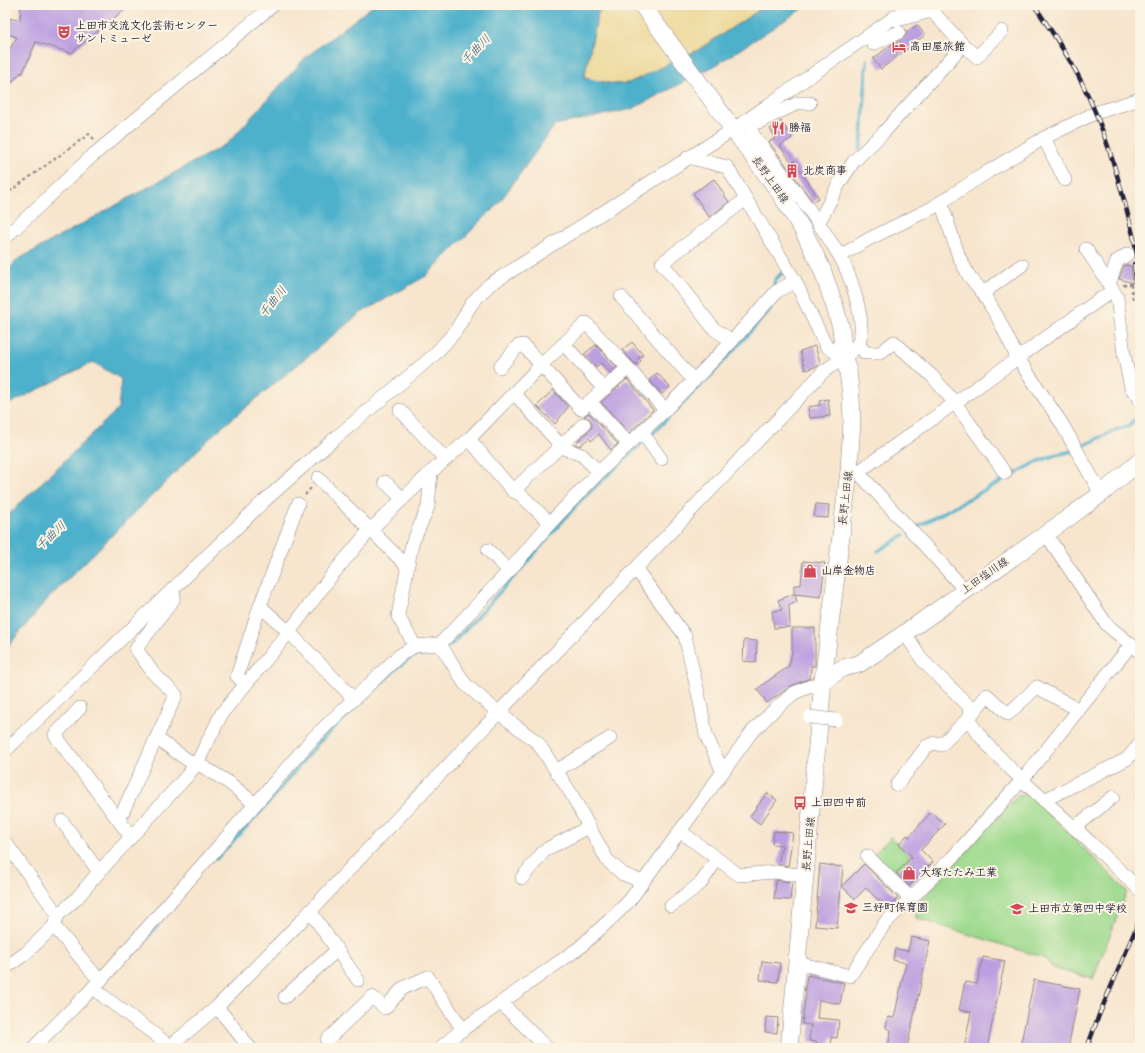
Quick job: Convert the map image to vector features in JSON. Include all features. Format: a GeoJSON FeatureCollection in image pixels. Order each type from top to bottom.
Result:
{"type":"FeatureCollection","features":[{"type":"Feature","properties":{"kind":"main road","name":"長野上田線"},"geometry":{"type":"LineString","coordinates":[[642,5],[737,124],[804,232],[822,268],[832,296],[841,328],[844,358],[848,371],[852,398],[851,442],[854,471],[823,681],[789,1048]]}},
{"type":"Feature","properties":{"kind":"main road","name":"上田塩川線"},"geometry":{"type":"LineString","coordinates":[[823,681],[843,668],[859,664],[905,633],[1101,494],[1140,461]]}},
{"type":"Feature","properties":{"kind":"street"},"geometry":{"type":"LineString","coordinates":[[5,238],[92,156],[273,5]]}},
{"type":"Feature","properties":{"kind":"street"},"geometry":{"type":"LineString","coordinates":[[872,44],[895,17],[912,5]]}},
{"type":"Feature","properties":{"kind":"street"},"geometry":{"type":"LineString","coordinates":[[895,17],[898,20],[932,10],[963,45],[978,57],[1002,31]]}},
{"type":"Feature","properties":{"kind":"street"},"geometry":{"type":"LineString","coordinates":[[5,751],[262,502],[433,356],[455,332],[472,303],[489,285],[737,124],[872,44],[899,32]]}},
{"type":"Feature","properties":{"kind":"street"},"geometry":{"type":"LineString","coordinates":[[818,224],[840,182],[854,161],[883,132],[963,45]]}},
{"type":"Feature","properties":{"kind":"street"},"geometry":{"type":"LineString","coordinates":[[840,256],[869,239],[941,202],[989,170],[1044,138],[1095,112],[1140,99]]}},
{"type":"Feature","properties":{"kind":"street"},"geometry":{"type":"LineString","coordinates":[[737,124],[759,122],[798,103],[810,103]]}},
{"type":"Feature","properties":{"kind":"street"},"geometry":{"type":"LineString","coordinates":[[5,842],[103,996],[169,1047],[217,1007],[636,570],[824,371],[844,358],[858,344],[862,331],[860,311],[840,256],[754,136],[737,124]]}},
{"type":"Feature","properties":{"kind":"street"},"geometry":{"type":"LineString","coordinates":[[1044,138],[1065,180]]}},
{"type":"Feature","properties":{"kind":"street"},"geometry":{"type":"LineString","coordinates":[[688,157],[727,167],[795,281],[826,346],[844,358]]}},
{"type":"Feature","properties":{"kind":"street"},"geometry":{"type":"LineString","coordinates":[[732,341],[714,329],[662,263],[746,199]]}},
{"type":"Feature","properties":{"kind":"street"},"geometry":{"type":"LineString","coordinates":[[941,202],[960,257],[969,276],[983,293],[998,318],[1017,357],[1062,424],[1101,494]]}},
{"type":"Feature","properties":{"kind":"street"},"geometry":{"type":"LineString","coordinates":[[1086,249],[1117,297],[1124,354],[1131,388],[1139,397],[1140,401]]}},
{"type":"Feature","properties":{"kind":"street"},"geometry":{"type":"LineString","coordinates":[[965,590],[854,471],[955,403],[1111,287],[1117,261],[1128,254]]}},
{"type":"Feature","properties":{"kind":"street"},"geometry":{"type":"LineString","coordinates":[[983,293],[1022,265]]}},
{"type":"Feature","properties":{"kind":"street"},"geometry":{"type":"LineString","coordinates":[[33,1048],[96,984],[148,928],[313,738],[400,655],[415,646],[440,644],[509,571],[550,523],[599,472],[694,381],[776,292],[795,281]]}},
{"type":"Feature","properties":{"kind":"street"},"geometry":{"type":"LineString","coordinates":[[621,297],[694,381]]}},
{"type":"Feature","properties":{"kind":"street"},"geometry":{"type":"LineString","coordinates":[[5,968],[26,953],[56,921],[197,763],[222,713],[289,632],[332,575],[370,530],[445,459],[469,439],[541,365],[586,324],[665,410]]}},
{"type":"Feature","properties":{"kind":"street"},"geometry":{"type":"LineString","coordinates":[[858,344],[865,353],[880,353],[894,342],[932,376],[955,403],[1004,473]]}},
{"type":"Feature","properties":{"kind":"street"},"geometry":{"type":"LineString","coordinates":[[564,344],[604,389]]}},
{"type":"Feature","properties":{"kind":"street"},"geometry":{"type":"LineString","coordinates":[[500,367],[518,346],[523,345],[581,409],[628,368]]}},
{"type":"Feature","properties":{"kind":"street"},"geometry":{"type":"LineString","coordinates":[[514,393],[561,446],[582,455],[599,472]]}},
{"type":"Feature","properties":{"kind":"street"},"geometry":{"type":"LineString","coordinates":[[590,402],[629,444]]}},
{"type":"Feature","properties":{"kind":"street"},"geometry":{"type":"LineString","coordinates":[[400,410],[445,459]]}},
{"type":"Feature","properties":{"kind":"street"},"geometry":{"type":"LineString","coordinates":[[513,491],[584,424]]}},
{"type":"Feature","properties":{"kind":"street"},"geometry":{"type":"LineString","coordinates":[[642,432],[661,459]]}},
{"type":"Feature","properties":{"kind":"street"},"geometry":{"type":"LineString","coordinates":[[469,439],[513,491],[520,494],[550,523]]}},
{"type":"Feature","properties":{"kind":"street"},"geometry":{"type":"LineString","coordinates":[[415,646],[398,616],[412,544],[428,507],[431,472]]}},
{"type":"Feature","properties":{"kind":"street"},"geometry":{"type":"LineString","coordinates":[[318,478],[407,566]]}},
{"type":"Feature","properties":{"kind":"street"},"geometry":{"type":"LineString","coordinates":[[385,482],[403,499]]}},
{"type":"Feature","properties":{"kind":"street"},"geometry":{"type":"LineString","coordinates":[[245,684],[237,676],[260,606],[298,504]]}},
{"type":"Feature","properties":{"kind":"street"},"geometry":{"type":"LineString","coordinates":[[798,963],[850,976],[886,923],[952,858],[1022,780],[1079,710],[1136,649],[1107,625],[1046,534]]}},
{"type":"Feature","properties":{"kind":"street"},"geometry":{"type":"LineString","coordinates":[[488,550],[509,571]]}},
{"type":"Feature","properties":{"kind":"street"},"geometry":{"type":"LineString","coordinates":[[636,570],[685,636],[706,734],[723,772]]}},
{"type":"Feature","properties":{"kind":"street"},"geometry":{"type":"LineString","coordinates":[[119,820],[176,695],[154,674],[136,649],[173,600],[175,587]]}},
{"type":"Feature","properties":{"kind":"street"},"geometry":{"type":"LineString","coordinates":[[260,606],[289,632],[354,699]]}},
{"type":"Feature","properties":{"kind":"street"},"geometry":{"type":"LineString","coordinates":[[905,633],[924,661],[970,707],[969,718],[973,726],[994,753],[1140,890]]}},
{"type":"Feature","properties":{"kind":"street"},"geometry":{"type":"LineString","coordinates":[[440,644],[465,684],[538,743],[572,795],[607,860],[623,874],[643,882]]}},
{"type":"Feature","properties":{"kind":"street"},"geometry":{"type":"LineString","coordinates":[[440,1048],[579,948],[614,916],[629,901],[751,733],[774,710],[794,694],[823,681]]}},
{"type":"Feature","properties":{"kind":"street"},"geometry":{"type":"LineString","coordinates":[[897,785],[927,746],[935,743],[941,746],[969,718],[987,695],[1008,714],[1037,687],[1079,710]]}},
{"type":"Feature","properties":{"kind":"street"},"geometry":{"type":"LineString","coordinates":[[80,708],[55,735],[131,837]]}},
{"type":"Feature","properties":{"kind":"street"},"geometry":{"type":"LineString","coordinates":[[810,717],[836,720]]}},
{"type":"Feature","properties":{"kind":"street"},"geometry":{"type":"LineString","coordinates":[[156,738],[192,763],[197,763],[228,782],[255,804]]}},
{"type":"Feature","properties":{"kind":"street"},"geometry":{"type":"LineString","coordinates":[[556,771],[610,738]]}},
{"type":"Feature","properties":{"kind":"street"},"geometry":{"type":"LineString","coordinates":[[1044,800],[1127,759],[1140,744]]}},
{"type":"Feature","properties":{"kind":"street"},"geometry":{"type":"LineString","coordinates":[[1074,828],[1113,797]]}},
{"type":"Feature","properties":{"kind":"street"},"geometry":{"type":"LineString","coordinates":[[62,821],[99,872]]}},
{"type":"Feature","properties":{"kind":"street"},"geometry":{"type":"LineString","coordinates":[[522,878],[545,850],[589,826]]}},
{"type":"Feature","properties":{"kind":"street"},"geometry":{"type":"LineString","coordinates":[[680,831],[739,875],[775,872],[806,876]]}},
{"type":"Feature","properties":{"kind":"street"},"geometry":{"type":"LineString","coordinates":[[867,856],[910,898]]}},
{"type":"Feature","properties":{"kind":"street"},"geometry":{"type":"LineString","coordinates":[[671,906],[701,883],[717,859]]}},
{"type":"Feature","properties":{"kind":"street"},"geometry":{"type":"LineString","coordinates":[[310,911],[358,980]]}},
{"type":"Feature","properties":{"kind":"street"},"geometry":{"type":"LineString","coordinates":[[285,997],[337,950]]}},
{"type":"Feature","properties":{"kind":"street"},"geometry":{"type":"LineString","coordinates":[[327,1040],[372,997],[385,1008],[403,988],[428,977],[463,1030]]}},
{"type":"Feature","properties":{"kind":"street"},"geometry":{"type":"LineString","coordinates":[[501,1003],[547,1048]]}},
{"type":"Feature","properties":{"kind":"street"},"geometry":{"type":"LineString","coordinates":[[217,1007],[250,1048]]}},
{"type":"Feature","properties":{"kind":"path"},"geometry":{"type":"LineString","coordinates":[[5,196],[90,134],[96,141]]}},
{"type":"Feature","properties":{"kind":"path"},"geometry":{"type":"LineString","coordinates":[[1111,287],[1140,283]]}},
{"type":"Feature","properties":{"kind":"path"},"geometry":{"type":"LineString","coordinates":[[1131,284],[1133,301]]}},
{"type":"Feature","properties":{"kind":"green space"},"geometry":{"type":"Polygon","coordinates":[[[1029,794],[1127,891],[1093,979],[1053,968],[1042,957],[916,918],[917,905],[1017,796],[1029,794]]]}},
{"type":"Feature","properties":{"kind":"green space"},"geometry":{"type":"Polygon","coordinates":[[[891,837],[910,857],[892,875],[873,855],[891,837]]]}},
{"type":"Feature","properties":{"kind":"sand"},"geometry":{"type":"Polygon","coordinates":[[[603,5],[767,5],[698,50],[629,83],[614,84],[584,78],[598,13],[603,5]]]}},
{"type":"Feature","properties":{"kind":"water","name":"千曲川"},"geometry":{"type":"Polygon","coordinates":[[[374,5],[603,5],[598,13],[584,78],[614,84],[629,83],[698,50],[767,5],[808,5],[716,65],[632,109],[555,125],[499,203],[426,276],[359,314],[216,432],[46,601],[5,650],[5,518],[118,409],[121,379],[93,362],[5,406],[5,274],[17,260],[228,143],[305,58],[374,5]]]}},
{"type":"Feature","properties":{"kind":"building"},"geometry":{"type":"Polygon","coordinates":[[[21,5],[130,5],[71,53],[36,42],[22,74],[21,72],[5,90],[5,57],[17,37],[5,33],[5,18],[20,20],[21,5]]]}},
{"type":"Feature","properties":{"kind":"building","name":"高田屋旅館"},"geometry":{"type":"Polygon","coordinates":[[[917,25],[925,35],[881,69],[873,59],[892,44],[903,39],[907,32],[917,25]]]}},
{"type":"Feature","properties":{"kind":"building"},"geometry":{"type":"Polygon","coordinates":[[[781,121],[792,138],[780,146],[792,163],[794,161],[819,198],[813,202],[769,142],[776,138],[770,129],[781,121]]]}},
{"type":"Feature","properties":{"kind":"building"},"geometry":{"type":"Polygon","coordinates":[[[714,179],[729,202],[709,217],[693,193],[714,179]]]}},
{"type":"Feature","properties":{"kind":"building"},"geometry":{"type":"Polygon","coordinates":[[[1124,266],[1131,266],[1133,283],[1119,279],[1124,266]]]}},
{"type":"Feature","properties":{"kind":"building"},"geometry":{"type":"Polygon","coordinates":[[[632,342],[643,355],[638,358],[641,361],[636,365],[622,350],[632,342]]]}},
{"type":"Feature","properties":{"kind":"building"},"geometry":{"type":"Polygon","coordinates":[[[596,345],[617,367],[610,373],[601,363],[596,367],[584,354],[596,345]]]}},
{"type":"Feature","properties":{"kind":"building"},"geometry":{"type":"Polygon","coordinates":[[[815,346],[820,362],[818,366],[805,370],[800,351],[815,346]]]}},
{"type":"Feature","properties":{"kind":"building"},"geometry":{"type":"Polygon","coordinates":[[[657,373],[670,387],[662,394],[649,380],[657,373]]]}},
{"type":"Feature","properties":{"kind":"building"},"geometry":{"type":"Polygon","coordinates":[[[627,379],[653,410],[629,433],[601,402],[627,379]]]}},
{"type":"Feature","properties":{"kind":"building"},"geometry":{"type":"Polygon","coordinates":[[[553,390],[568,407],[555,424],[537,406],[553,390]]]}},
{"type":"Feature","properties":{"kind":"building"},"geometry":{"type":"Polygon","coordinates":[[[828,399],[830,416],[810,418],[808,407],[820,405],[819,401],[828,399]]]}},
{"type":"Feature","properties":{"kind":"building"},"geometry":{"type":"Polygon","coordinates":[[[589,413],[618,444],[611,450],[599,434],[591,441],[589,438],[580,446],[575,444],[592,427],[590,419],[584,416],[589,413]]]}},
{"type":"Feature","properties":{"kind":"building"},"geometry":{"type":"Polygon","coordinates":[[[816,504],[829,505],[828,518],[814,517],[816,504]]]}},
{"type":"Feature","properties":{"kind":"building"},"geometry":{"type":"Polygon","coordinates":[[[803,561],[825,563],[821,597],[795,594],[797,602],[789,605],[790,627],[774,628],[772,611],[782,610],[778,600],[794,594],[794,585],[801,585],[803,561]]]}},
{"type":"Feature","properties":{"kind":"building"},"geometry":{"type":"Polygon","coordinates":[[[792,628],[815,628],[815,666],[811,666],[810,678],[791,686],[767,703],[757,689],[789,666],[792,652],[792,628]]]}},
{"type":"Feature","properties":{"kind":"building"},"geometry":{"type":"Polygon","coordinates":[[[744,640],[757,641],[756,662],[743,661],[744,640]]]}},
{"type":"Feature","properties":{"kind":"building"},"geometry":{"type":"Polygon","coordinates":[[[767,793],[777,800],[760,824],[750,816],[767,793]]]}},
{"type":"Feature","properties":{"kind":"building"},"geometry":{"type":"Polygon","coordinates":[[[931,812],[945,824],[921,850],[933,862],[909,886],[896,873],[912,857],[899,844],[907,835],[909,837],[931,812]]]}},
{"type":"Feature","properties":{"kind":"building"},"geometry":{"type":"Polygon","coordinates":[[[774,831],[793,833],[788,866],[778,864],[782,845],[772,844],[774,831]]]}},
{"type":"Feature","properties":{"kind":"building"},"geometry":{"type":"Polygon","coordinates":[[[820,864],[843,867],[837,928],[815,926],[820,864]]]}},
{"type":"Feature","properties":{"kind":"building"},"geometry":{"type":"Polygon","coordinates":[[[864,864],[898,898],[888,909],[866,888],[855,899],[842,886],[864,864]]]}},
{"type":"Feature","properties":{"kind":"building"},"geometry":{"type":"Polygon","coordinates":[[[776,880],[792,882],[790,900],[774,899],[776,880]]]}},
{"type":"Feature","properties":{"kind":"building"},"geometry":{"type":"Polygon","coordinates":[[[911,937],[930,941],[907,1048],[888,1048],[891,1030],[886,1028],[888,1017],[894,1018],[906,963],[893,960],[895,949],[908,951],[911,937]]]}},
{"type":"Feature","properties":{"kind":"building"},"geometry":{"type":"Polygon","coordinates":[[[983,957],[1005,961],[987,1048],[964,1048],[971,1012],[959,1010],[965,982],[977,984],[983,957]]]}},
{"type":"Feature","properties":{"kind":"building"},"geometry":{"type":"Polygon","coordinates":[[[762,961],[780,963],[778,982],[760,980],[762,961]]]}},
{"type":"Feature","properties":{"kind":"building"},"geometry":{"type":"Polygon","coordinates":[[[807,975],[844,983],[840,1004],[819,1000],[817,1018],[839,1020],[837,1038],[831,1037],[830,1048],[817,1048],[817,1042],[809,1041],[811,1025],[802,1024],[806,991],[804,990],[807,975]]]}},
{"type":"Feature","properties":{"kind":"building"},"geometry":{"type":"Polygon","coordinates":[[[1034,980],[1080,989],[1068,1048],[1020,1047],[1034,980]]]}},
{"type":"Feature","properties":{"kind":"building"},"geometry":{"type":"Polygon","coordinates":[[[766,1017],[778,1018],[777,1033],[765,1032],[766,1017]]]}},
{"type":"Feature","properties":{"kind":"waterway"},"geometry":{"type":"LineString","coordinates":[[860,149],[862,139],[867,60]]}},
{"type":"Feature","properties":{"kind":"waterway"},"geometry":{"type":"LineString","coordinates":[[774,286],[775,280],[782,273]]}},
{"type":"Feature","properties":{"kind":"waterway"},"geometry":{"type":"LineString","coordinates":[[649,437],[711,375],[770,310],[773,302]]}},
{"type":"Feature","properties":{"kind":"waterway"},"geometry":{"type":"LineString","coordinates":[[1079,448],[1115,430],[1129,426],[1137,417]]}},
{"type":"Feature","properties":{"kind":"waterway"},"geometry":{"type":"LineString","coordinates":[[216,859],[265,807],[318,743],[399,666],[415,655],[435,654],[453,643],[580,501],[644,441]]}},
{"type":"Feature","properties":{"kind":"waterway"},"geometry":{"type":"LineString","coordinates":[[913,529],[1037,462],[1055,455],[1073,451]]}},
{"type":"Feature","properties":{"kind":"waterway"},"geometry":{"type":"LineString","coordinates":[[878,551],[904,535]]}},
{"type":"Feature","properties":{"kind":"waterway"},"geometry":{"type":"LineString","coordinates":[[145,940],[158,925]]}},
{"type":"Feature","properties":{"kind":"railway"},"geometry":{"type":"LineString","coordinates":[[1034,5],[1071,63],[1090,99],[1119,181],[1132,229],[1140,271]]}},
{"type":"Feature","properties":{"kind":"railway"},"geometry":{"type":"LineString","coordinates":[[1134,264],[1140,306]]}},
{"type":"Feature","properties":{"kind":"railway"},"geometry":{"type":"LineString","coordinates":[[1087,1048],[1099,1015],[1140,919]]}},
{"type":"Feature","properties":{"kind":"place","name":"上田市交流文化芸術センター サントミューゼ"},"geometry":{"type":"Point","coordinates":[64,32]}},
{"type":"Feature","properties":{"kind":"place","name":"高田屋旅館"},"geometry":{"type":"Point","coordinates":[899,47]}},
{"type":"Feature","properties":{"kind":"place","name":"勝福"},"geometry":{"type":"Point","coordinates":[778,128]}},
{"type":"Feature","properties":{"kind":"place","name":"北炭商事"},"geometry":{"type":"Point","coordinates":[792,171]}},
{"type":"Feature","properties":{"kind":"place","name":"山岸金物店"},"geometry":{"type":"Point","coordinates":[810,571]}},
{"type":"Feature","properties":{"kind":"place","name":"上田四中前"},"geometry":{"type":"Point","coordinates":[800,803]}},
{"type":"Feature","properties":{"kind":"place","name":"大塚たたみ工業"},"geometry":{"type":"Point","coordinates":[909,873]}},
{"type":"Feature","properties":{"kind":"place","name":"三好町保育園"},"geometry":{"type":"Point","coordinates":[851,908]}},
{"type":"Feature","properties":{"kind":"place","name":"上田市立第四中学校"},"geometry":{"type":"Point","coordinates":[1017,909]}}]}
